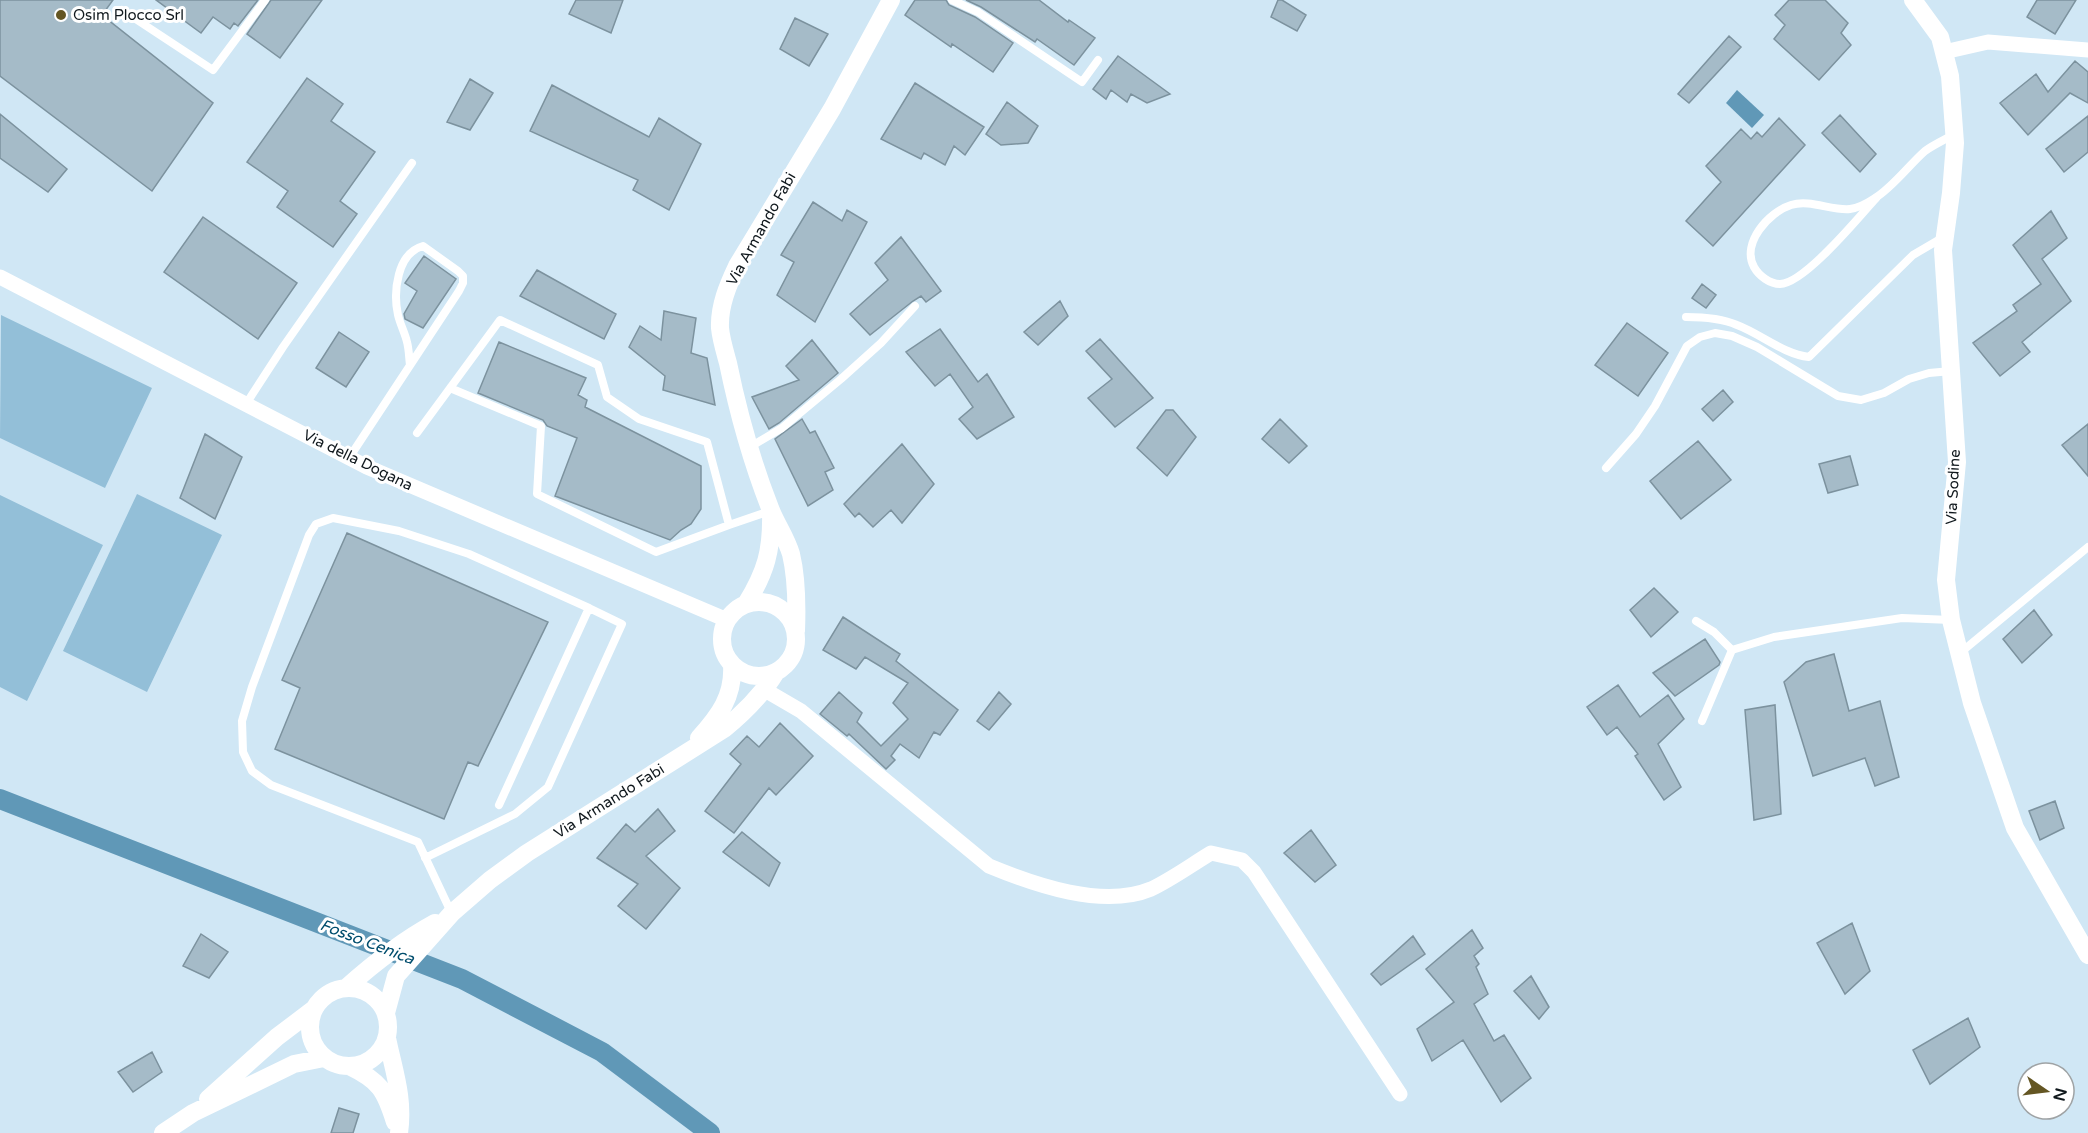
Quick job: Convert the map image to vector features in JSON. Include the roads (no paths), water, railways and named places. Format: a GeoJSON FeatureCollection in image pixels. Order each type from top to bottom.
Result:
{"type":"FeatureCollection","features":[{"type":"Feature","properties":{"kind":"street","name":"Via Armando Fabi"},"geometry":{"type":"LineString","coordinates":[[771,511],[731,382],[720,328],[722,308],[728,287],[752,239],[832,109],[891,0]]}},
{"type":"Feature","properties":{"kind":"street","name":"Via Sodine"},"geometry":{"type":"LineString","coordinates":[[1913,0],[1940,37],[1950,76],[1954,134],[1952,193],[1943,250],[1957,462],[1946,580],[1952,620],[1972,703],[2015,828],[2088,955]]}},
{"type":"Feature","properties":{"kind":"street"},"geometry":{"type":"LineString","coordinates":[[1944,52],[1988,42],[2088,50]]}},
{"type":"Feature","properties":{"kind":"street","name":"Via della Dogana"},"geometry":{"type":"LineString","coordinates":[[0,277],[349,458],[727,620]]}},
{"type":"Feature","properties":{"kind":"street"},"geometry":{"type":"LineString","coordinates":[[746,604],[760,582],[766,565],[771,511]]}},
{"type":"Feature","properties":{"kind":"street"},"geometry":{"type":"LineString","coordinates":[[771,511],[784,534],[791,554],[796,589],[796,631],[796,644],[793,655],[777,672],[765,676],[753,676],[732,665],[722,643],[727,620],[735,610],[746,604],[759,602],[771,604],[791,619],[796,631]]}},
{"type":"Feature","properties":{"kind":"street"},"geometry":{"type":"LineString","coordinates":[[683,755],[716,719],[726,703],[733,679],[732,665]]}},
{"type":"Feature","properties":{"kind":"street","name":"Via Armando Fabi"},"geometry":{"type":"LineString","coordinates":[[386,1013],[396,976],[452,913],[490,880],[527,853],[724,729],[746,712],[777,672]]}},
{"type":"Feature","properties":{"kind":"street"},"geometry":{"type":"LineString","coordinates":[[765,690],[801,711],[989,866],[1014,877],[1085,896],[1114,896],[1148,890],[1211,853],[1242,860],[1254,872],[1400,1094]]}},
{"type":"Feature","properties":{"kind":"street","name":"Via Armando Fabi"},"geometry":{"type":"LineString","coordinates":[[346,988],[405,940],[452,913]]}},
{"type":"Feature","properties":{"kind":"street"},"geometry":{"type":"LineString","coordinates":[[193,1113],[251,1060],[314,1009],[322,998],[334,991],[346,988],[359,989],[380,1002],[386,1013],[387,1038],[400,1094],[402,1114],[398,1133]]}},
{"type":"Feature","properties":{"kind":"street"},"geometry":{"type":"LineString","coordinates":[[314,1009],[310,1022],[310,1035],[315,1048],[324,1058],[336,1065],[361,1065],[373,1059],[382,1050],[387,1038]]}},
{"type":"Feature","properties":{"kind":"street"},"geometry":{"type":"LineString","coordinates":[[163,1133],[193,1113],[294,1064],[324,1058]]}},
{"type":"Feature","properties":{"kind":"street"},"geometry":{"type":"LineString","coordinates":[[349,1066],[363,1073],[381,1088],[387,1098],[398,1133]]}},
{"type":"Feature","properties":{"kind":"lane"},"geometry":{"type":"LineString","coordinates":[[122,9],[213,70],[265,0]]}},
{"type":"Feature","properties":{"kind":"lane"},"geometry":{"type":"LineString","coordinates":[[952,0],[978,12],[1082,82],[1098,60]]}},
{"type":"Feature","properties":{"kind":"lane"},"geometry":{"type":"LineString","coordinates":[[1877,197],[1851,209],[1792,204],[1771,217],[1758,230],[1751,245],[1750,260],[1755,270],[1766,280],[1780,284],[1793,280],[1824,256],[1877,197],[1927,150],[1954,134]]}},
{"type":"Feature","properties":{"kind":"lane"},"geometry":{"type":"LineString","coordinates":[[246,404],[283,347],[411,164]]}},
{"type":"Feature","properties":{"kind":"lane"},"geometry":{"type":"LineString","coordinates":[[1686,316],[1711,318],[1735,324],[1796,356],[1809,357],[1913,255],[1945,237]]}},
{"type":"Feature","properties":{"kind":"lane"},"geometry":{"type":"LineString","coordinates":[[349,458],[410,365],[463,283],[463,276],[458,271],[423,246],[408,253],[396,295],[398,315],[408,343],[410,365]]}},
{"type":"Feature","properties":{"kind":"lane"},"geometry":{"type":"LineString","coordinates":[[750,447],[782,428],[841,379],[881,343],[915,306]]}},
{"type":"Feature","properties":{"kind":"lane"},"geometry":{"type":"LineString","coordinates":[[417,433],[500,320],[598,365],[607,397],[639,419],[707,442],[729,525]]}},
{"type":"Feature","properties":{"kind":"lane"},"geometry":{"type":"LineString","coordinates":[[1606,468],[1636,434],[1655,406],[1687,346],[1700,337],[1715,333],[1732,336],[1757,347],[1838,396],[1861,400],[1884,393],[1909,379],[1951,371]]}},
{"type":"Feature","properties":{"kind":"lane"},"geometry":{"type":"LineString","coordinates":[[450,388],[541,426],[537,494],[656,552],[771,511]]}},
{"type":"Feature","properties":{"kind":"lane"},"geometry":{"type":"LineString","coordinates":[[425,858],[515,814],[548,787],[622,624],[469,554],[399,531],[333,518],[316,524],[309,536],[252,687],[242,721],[243,752],[252,771],[270,785],[418,842],[425,858],[452,913]]}},
{"type":"Feature","properties":{"kind":"lane"},"geometry":{"type":"LineString","coordinates":[[1959,654],[2088,547]]}},
{"type":"Feature","properties":{"kind":"lane"},"geometry":{"type":"LineString","coordinates":[[499,805],[589,608]]}},
{"type":"Feature","properties":{"kind":"lane"},"geometry":{"type":"LineString","coordinates":[[1731,650],[1774,637],[1902,618],[1952,620]]}},
{"type":"Feature","properties":{"kind":"lane"},"geometry":{"type":"LineString","coordinates":[[1696,621],[1714,632],[1731,650]]}},
{"type":"Feature","properties":{"kind":"lane"},"geometry":{"type":"LineString","coordinates":[[1702,721],[1731,650]]}},
{"type":"Feature","properties":{"kind":"waterway","name":"Fosso Cenica"},"geometry":{"type":"LineString","coordinates":[[0,799],[462,979],[602,1052],[710,1133]]}},
{"type":"Feature","properties":{"kind":"place","name":"Osim Plocco Srl"},"geometry":{"type":"Point","coordinates":[61,15]}}]}
